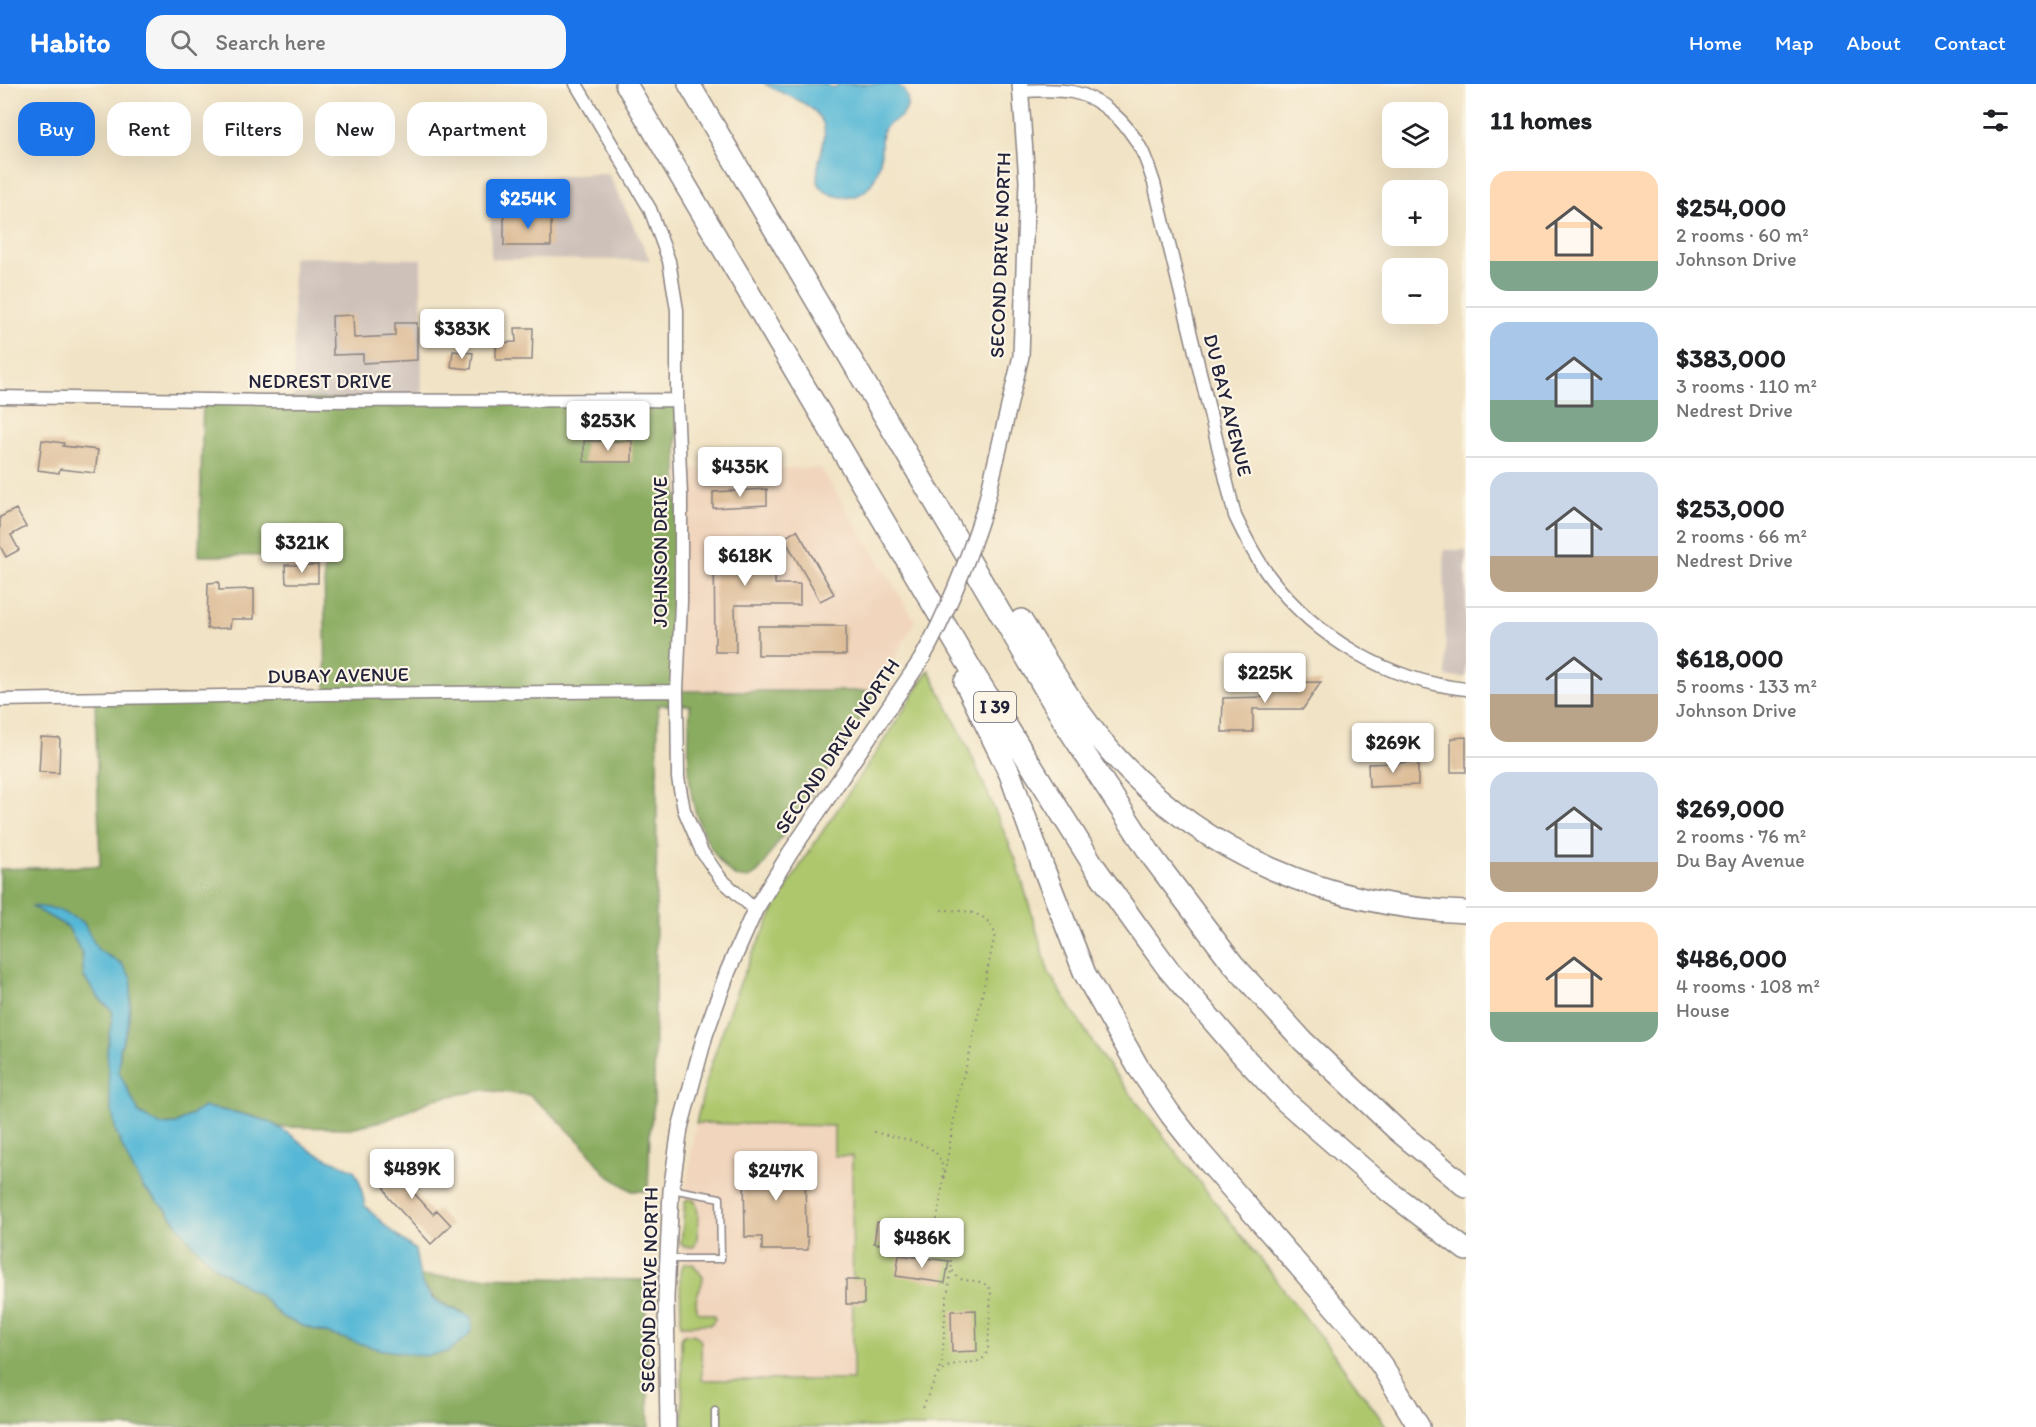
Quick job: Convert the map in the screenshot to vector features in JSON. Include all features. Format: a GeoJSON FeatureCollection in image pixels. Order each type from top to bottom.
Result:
{"type":"FeatureCollection","features":[{"type":"Feature","properties":{"kind":"highway","name":"I 39"},"geometry":{"type":"LineString","coordinates":[[626,84],[948,627],[1094,866],[1169,970],[1243,1056],[1286,1101],[1391,1193],[1466,1250]]}},
{"type":"Feature","properties":{"kind":"highway","name":"I 39"},"geometry":{"type":"LineString","coordinates":[[689,84],[1081,748],[1153,858],[1233,964],[1302,1041],[1397,1130],[1466,1187]]}},
{"type":"Feature","properties":{"kind":"highway"},"geometry":{"type":"LineString","coordinates":[[963,550],[990,573],[1078,708],[1110,751],[1154,794],[1188,821],[1254,861],[1332,892],[1413,909],[1466,912]]}},
{"type":"Feature","properties":{"kind":"highway"},"geometry":{"type":"LineString","coordinates":[[948,627],[957,664],[1010,774],[1069,935],[1085,974],[1109,1018],[1171,1115],[1200,1152],[1364,1341],[1419,1427]]}},
{"type":"Feature","properties":{"kind":"street","name":"JOHNSON DRIVE"},"geometry":{"type":"LineString","coordinates":[[576,84],[650,209],[669,261],[676,309],[681,507],[681,602],[677,691],[678,778],[684,810],[702,852],[721,879],[755,910]]}},
{"type":"Feature","properties":{"kind":"street","name":"SECOND DRIVE NORTH"},"geometry":{"type":"LineString","coordinates":[[668,1427],[666,1298],[671,1189],[680,1128],[705,1035],[728,971],[755,910],[790,853],[921,660],[948,608],[976,537],[985,507],[1021,356],[1027,181],[1021,87]]}},
{"type":"Feature","properties":{"kind":"street","name":"DU BAY AVENUE"},"geometry":{"type":"LineString","coordinates":[[1021,87],[1075,92],[1090,99],[1106,108],[1120,120],[1142,150],[1154,183],[1235,516],[1251,549],[1268,575],[1314,624],[1360,656],[1423,681],[1466,689]]}},
{"type":"Feature","properties":{"kind":"street","name":"NEDREST DRIVE"},"geometry":{"type":"LineString","coordinates":[[0,396],[272,401],[677,400]]}},
{"type":"Feature","properties":{"kind":"street","name":"DUBAY AVENUE"},"geometry":{"type":"LineString","coordinates":[[0,700],[677,691]]}},
{"type":"Feature","properties":{"kind":"lane"},"geometry":{"type":"LineString","coordinates":[[667,1259],[721,1259],[720,1198],[671,1189]]}},
{"type":"Feature","properties":{"kind":"lane"},"geometry":{"type":"LineString","coordinates":[[715,1411],[715,1427]]}},
{"type":"Feature","properties":{"kind":"path"},"geometry":{"type":"LineString","coordinates":[[935,1379],[944,1368],[952,1364],[984,1360],[988,1348],[991,1290],[986,1283],[958,1279],[952,1272],[949,1254],[935,1240],[959,1090],[969,1057],[995,934],[993,925],[976,914],[940,910]]}},
{"type":"Feature","properties":{"kind":"path"},"geometry":{"type":"LineString","coordinates":[[874,1132],[925,1145],[935,1151],[943,1166],[942,1187]]}},
{"type":"Feature","properties":{"kind":"path"},"geometry":{"type":"LineString","coordinates":[[923,1407],[942,1363],[946,1302],[952,1264]]}},
{"type":"Feature","properties":{"kind":"shaded area"},"geometry":{"type":"Polygon","coordinates":[[[608,173],[650,260],[491,259],[490,181],[608,173]]]}},
{"type":"Feature","properties":{"kind":"shaded area"},"geometry":{"type":"Polygon","coordinates":[[[293,257],[421,259],[422,400],[294,401],[293,257]]]}},
{"type":"Feature","properties":{"kind":"shaded area"},"geometry":{"type":"Polygon","coordinates":[[[821,468],[915,620],[877,691],[677,691],[680,469],[821,468]]]}},
{"type":"Feature","properties":{"kind":"shaded area"},"geometry":{"type":"Polygon","coordinates":[[[1444,550],[1466,550],[1466,677],[1446,677],[1444,550]]]}},
{"type":"Feature","properties":{"kind":"shaded area"},"geometry":{"type":"Polygon","coordinates":[[[696,1123],[835,1126],[852,1156],[853,1380],[682,1380],[681,1244],[687,1180],[696,1123]]]}},
{"type":"Feature","properties":{"kind":"green space"},"geometry":{"type":"Polygon","coordinates":[[[203,399],[677,400],[677,691],[877,691],[847,742],[764,865],[754,875],[746,878],[734,875],[722,864],[706,839],[698,820],[690,784],[690,705],[658,705],[654,1104],[650,1131],[648,1191],[632,1191],[607,1175],[584,1146],[529,1095],[483,1090],[434,1099],[387,1120],[350,1128],[278,1127],[251,1116],[204,1107],[176,1124],[160,1125],[139,1113],[119,1072],[120,1049],[128,1025],[131,999],[121,963],[98,950],[82,922],[32,906],[68,927],[82,953],[84,977],[98,997],[113,1012],[107,1050],[109,1073],[143,1187],[166,1209],[191,1242],[215,1267],[261,1296],[282,1317],[340,1337],[461,1311],[436,1298],[426,1289],[418,1276],[645,1280],[649,1427],[0,1427],[0,869],[100,866],[95,698],[326,694],[324,555],[199,556],[203,399]]]}},
{"type":"Feature","properties":{"kind":"green space"},"geometry":{"type":"Polygon","coordinates":[[[929,670],[967,745],[1016,860],[1049,973],[1104,1060],[1330,1349],[1387,1427],[683,1427],[681,1339],[684,1335],[694,1335],[701,1342],[702,1380],[853,1380],[852,1156],[834,1156],[834,1126],[696,1123],[708,1074],[731,1005],[750,959],[777,905],[806,856],[929,670]]]}},
{"type":"Feature","properties":{"kind":"green space"},"geometry":{"type":"Polygon","coordinates":[[[688,1199],[696,1203],[698,1215],[698,1230],[694,1247],[684,1247],[681,1244],[685,1201],[688,1199]]]}},
{"type":"Feature","properties":{"kind":"green space"},"geometry":{"type":"Polygon","coordinates":[[[687,1263],[693,1264],[703,1277],[696,1306],[698,1312],[714,1315],[715,1319],[711,1324],[681,1325],[680,1270],[687,1263]]]}},
{"type":"Feature","properties":{"kind":"water"},"geometry":{"type":"Polygon","coordinates":[[[765,84],[826,84],[832,87],[839,84],[897,84],[900,87],[906,94],[907,107],[902,115],[883,130],[878,170],[865,191],[859,195],[843,197],[823,190],[818,182],[817,173],[824,140],[822,121],[804,103],[765,84]]]}},
{"type":"Feature","properties":{"kind":"water"},"geometry":{"type":"Polygon","coordinates":[[[31,906],[56,909],[83,922],[98,950],[121,963],[132,979],[128,1025],[120,1049],[119,1072],[139,1113],[160,1125],[176,1124],[204,1107],[238,1113],[268,1121],[313,1152],[354,1170],[360,1183],[365,1206],[415,1250],[425,1289],[436,1301],[471,1317],[472,1327],[469,1335],[448,1352],[424,1356],[378,1349],[303,1326],[282,1317],[261,1296],[215,1267],[191,1242],[166,1209],[143,1187],[128,1160],[116,1132],[110,1100],[107,1050],[113,1012],[98,997],[84,977],[82,953],[68,927],[31,906]]]}},
{"type":"Feature","properties":{"kind":"building"},"geometry":{"type":"Polygon","coordinates":[[[504,213],[551,213],[551,246],[504,246],[504,213]]]}},
{"type":"Feature","properties":{"kind":"building"},"geometry":{"type":"Polygon","coordinates":[[[353,315],[354,338],[395,336],[395,323],[417,323],[417,360],[363,363],[363,354],[333,355],[332,316],[353,315]]]}},
{"type":"Feature","properties":{"kind":"building"},"geometry":{"type":"Polygon","coordinates":[[[515,328],[533,328],[532,360],[496,360],[496,343],[516,342],[515,328]]]}},
{"type":"Feature","properties":{"kind":"building"},"geometry":{"type":"Polygon","coordinates":[[[453,351],[473,353],[471,369],[451,367],[453,351]]]}},
{"type":"Feature","properties":{"kind":"building"},"geometry":{"type":"Polygon","coordinates":[[[42,440],[64,443],[63,446],[98,450],[95,473],[60,469],[59,473],[38,470],[42,440]]]}},
{"type":"Feature","properties":{"kind":"building"},"geometry":{"type":"Polygon","coordinates":[[[584,441],[632,441],[632,462],[584,462],[584,441]]]}},
{"type":"Feature","properties":{"kind":"building"},"geometry":{"type":"Polygon","coordinates":[[[767,489],[767,505],[713,508],[713,492],[767,489]]]}},
{"type":"Feature","properties":{"kind":"building"},"geometry":{"type":"Polygon","coordinates":[[[16,509],[26,527],[11,535],[19,550],[6,557],[0,546],[0,517],[16,509]]]}},
{"type":"Feature","properties":{"kind":"building"},"geometry":{"type":"Polygon","coordinates":[[[797,530],[834,594],[820,601],[784,538],[797,530]]]}},
{"type":"Feature","properties":{"kind":"building"},"geometry":{"type":"Polygon","coordinates":[[[714,545],[775,546],[775,584],[800,584],[800,605],[735,605],[736,652],[715,652],[714,545]]]}},
{"type":"Feature","properties":{"kind":"building"},"geometry":{"type":"Polygon","coordinates":[[[285,565],[318,565],[318,583],[286,583],[285,565]]]}},
{"type":"Feature","properties":{"kind":"building"},"geometry":{"type":"Polygon","coordinates":[[[219,582],[219,590],[254,589],[254,619],[231,619],[230,628],[207,629],[208,583],[219,582]]]}},
{"type":"Feature","properties":{"kind":"building"},"geometry":{"type":"Polygon","coordinates":[[[758,626],[846,626],[846,655],[758,655],[758,626]]]}},
{"type":"Feature","properties":{"kind":"building"},"geometry":{"type":"Polygon","coordinates":[[[1321,682],[1303,709],[1253,709],[1253,732],[1222,732],[1223,698],[1266,697],[1266,683],[1321,682]]]}},
{"type":"Feature","properties":{"kind":"building"},"geometry":{"type":"Polygon","coordinates":[[[41,737],[60,738],[59,773],[39,772],[41,737]]]}},
{"type":"Feature","properties":{"kind":"building"},"geometry":{"type":"Polygon","coordinates":[[[1466,737],[1466,772],[1451,772],[1451,738],[1466,737]]]}},
{"type":"Feature","properties":{"kind":"building"},"geometry":{"type":"Polygon","coordinates":[[[1418,762],[1418,785],[1369,787],[1368,764],[1418,762]]]}},
{"type":"Feature","properties":{"kind":"building"},"geometry":{"type":"Polygon","coordinates":[[[749,1154],[797,1154],[797,1167],[805,1167],[808,1250],[762,1250],[762,1237],[745,1237],[744,1170],[749,1170],[749,1154]]]}},
{"type":"Feature","properties":{"kind":"building"},"geometry":{"type":"Polygon","coordinates":[[[402,1159],[409,1174],[420,1170],[426,1185],[412,1191],[433,1214],[437,1210],[451,1225],[431,1244],[389,1198],[384,1187],[387,1186],[379,1168],[402,1159]]]}},
{"type":"Feature","properties":{"kind":"building"},"geometry":{"type":"Polygon","coordinates":[[[877,1222],[898,1225],[895,1246],[874,1243],[877,1222]]]}},
{"type":"Feature","properties":{"kind":"building"},"geometry":{"type":"Polygon","coordinates":[[[899,1255],[949,1261],[945,1283],[896,1276],[899,1255]]]}},
{"type":"Feature","properties":{"kind":"building"},"geometry":{"type":"Polygon","coordinates":[[[846,1280],[864,1280],[864,1304],[846,1304],[846,1280]]]}},
{"type":"Feature","properties":{"kind":"building"},"geometry":{"type":"Polygon","coordinates":[[[976,1310],[977,1351],[952,1352],[951,1311],[976,1310]]]}}]}
